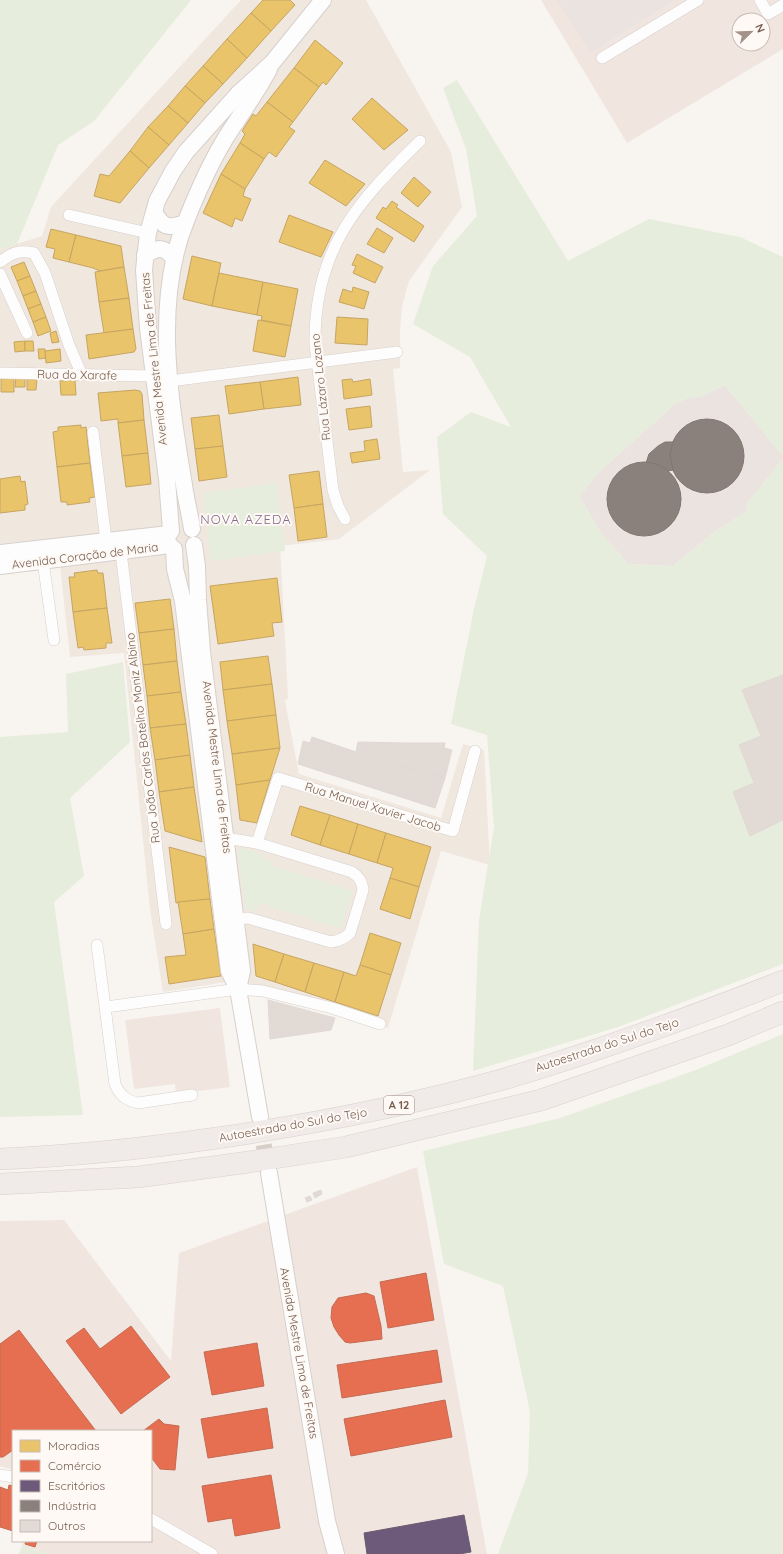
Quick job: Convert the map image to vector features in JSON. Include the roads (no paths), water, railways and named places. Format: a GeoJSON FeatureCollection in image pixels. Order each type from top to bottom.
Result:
{"type":"FeatureCollection","features":[{"type":"Feature","properties":{"kind":"highway","name":"Autoestrada do Sul do Tejo"},"geometry":{"type":"LineString","coordinates":[[0,1159],[109,1152],[159,1146],[282,1128],[407,1104],[503,1079],[592,1052],[682,1020],[783,981]]}},
{"type":"Feature","properties":{"kind":"highway","name":"A 12"},"geometry":{"type":"LineString","coordinates":[[0,1184],[138,1177],[346,1147],[541,1100],[728,1035],[783,1012]]}},
{"type":"Feature","properties":{"kind":"main road","name":"Avenida Mestre Lima de Freitas"},"geometry":{"type":"LineString","coordinates":[[260,1117],[238,988],[229,971],[182,601],[175,569],[171,540],[167,479],[153,376],[144,270],[148,233],[157,201],[173,171],[186,152],[238,94],[272,63],[323,0]]}},
{"type":"Feature","properties":{"kind":"main road","name":"Avenida Mestre Lima de Freitas"},"geometry":{"type":"LineString","coordinates":[[238,988],[242,971],[202,652],[197,566],[176,432],[170,381],[167,328],[170,279],[174,259],[185,223],[218,152],[259,88],[272,63]]}},
{"type":"Feature","properties":{"kind":"main road"},"geometry":{"type":"LineString","coordinates":[[154,212],[161,222],[167,226],[174,227],[185,223]]}},
{"type":"Feature","properties":{"kind":"main road"},"geometry":{"type":"LineString","coordinates":[[146,255],[153,250],[160,249],[169,252],[174,259]]}},
{"type":"Feature","properties":{"kind":"main road"},"geometry":{"type":"LineString","coordinates":[[184,526],[193,537],[187,550],[177,551],[171,540],[174,529],[184,526]]}},
{"type":"Feature","properties":{"kind":"main road","name":"Avenida Coração de Maria"},"geometry":{"type":"LineString","coordinates":[[0,553],[106,541],[171,540]]}},
{"type":"Feature","properties":{"kind":"main road","name":"Avenida Coração de Maria"},"geometry":{"type":"LineString","coordinates":[[0,566],[121,552],[171,540]]}},
{"type":"Feature","properties":{"kind":"main road","name":"Avenida Mestre Lima de Freitas"},"geometry":{"type":"LineString","coordinates":[[268,1173],[327,1521],[336,1554]]}},
{"type":"Feature","properties":{"kind":"main road","name":"Avenida Mestre Lima de Freitas"},"geometry":{"type":"LineString","coordinates":[[326,1554],[331,1533]]}},
{"type":"Feature","properties":{"kind":"street"},"geometry":{"type":"LineString","coordinates":[[602,58],[698,0]]}},
{"type":"Feature","properties":{"kind":"street"},"geometry":{"type":"LineString","coordinates":[[760,0],[768,14],[783,5]]}},
{"type":"Feature","properties":{"kind":"street","name":"Rua Lázaro Lozano"},"geometry":{"type":"LineString","coordinates":[[345,519],[338,506],[333,490],[317,362],[315,333],[316,312],[322,278],[343,229],[366,197],[380,180],[420,142]]}},
{"type":"Feature","properties":{"kind":"street"},"geometry":{"type":"LineString","coordinates":[[69,215],[148,233]]}},
{"type":"Feature","properties":{"kind":"street"},"geometry":{"type":"LineString","coordinates":[[0,262],[9,255],[22,251],[34,253],[45,273],[69,345],[82,375]]}},
{"type":"Feature","properties":{"kind":"street"},"geometry":{"type":"LineString","coordinates":[[0,274],[27,333]]}},
{"type":"Feature","properties":{"kind":"street"},"geometry":{"type":"LineString","coordinates":[[170,381],[397,352]]}},
{"type":"Feature","properties":{"kind":"street","name":"Rua do Xarafe"},"geometry":{"type":"LineString","coordinates":[[0,373],[153,376]]}},
{"type":"Feature","properties":{"kind":"street"},"geometry":{"type":"LineString","coordinates":[[93,432],[106,541]]}},
{"type":"Feature","properties":{"kind":"street","name":"Rua João Carlos Botelho Moniz Albino"},"geometry":{"type":"LineString","coordinates":[[121,552],[166,924]]}},
{"type":"Feature","properties":{"kind":"street"},"geometry":{"type":"LineString","coordinates":[[43,561],[54,640]]}},
{"type":"Feature","properties":{"kind":"street","name":"Rua Manuel Xavier Jacob"},"geometry":{"type":"LineString","coordinates":[[257,843],[278,778],[453,831],[475,751]]}},
{"type":"Feature","properties":{"kind":"street"},"geometry":{"type":"LineString","coordinates":[[225,838],[257,843],[352,872],[359,877],[363,890],[350,933],[346,938],[339,941],[330,942],[248,918],[236,919]]}},
{"type":"Feature","properties":{"kind":"street"},"geometry":{"type":"LineString","coordinates":[[97,945],[115,1084],[120,1095],[130,1101],[138,1102],[192,1095]]}},
{"type":"Feature","properties":{"kind":"street"},"geometry":{"type":"LineString","coordinates":[[106,1007],[238,988],[262,991],[332,1008],[380,1024]]}},
{"type":"Feature","properties":{"kind":"street"},"geometry":{"type":"LineString","coordinates":[[0,1475],[12,1477]]}},
{"type":"Feature","properties":{"kind":"street"},"geometry":{"type":"LineString","coordinates":[[152,1520],[212,1554]]}},
{"type":"Feature","properties":{"kind":"tunnel"},"geometry":{"type":"LineString","coordinates":[[260,1121],[268,1171]]}},
{"type":"Feature","properties":{"kind":"district","name":"NOVA AZEDA"},"geometry":{"type":"Point","coordinates":[246,519]}}]}
